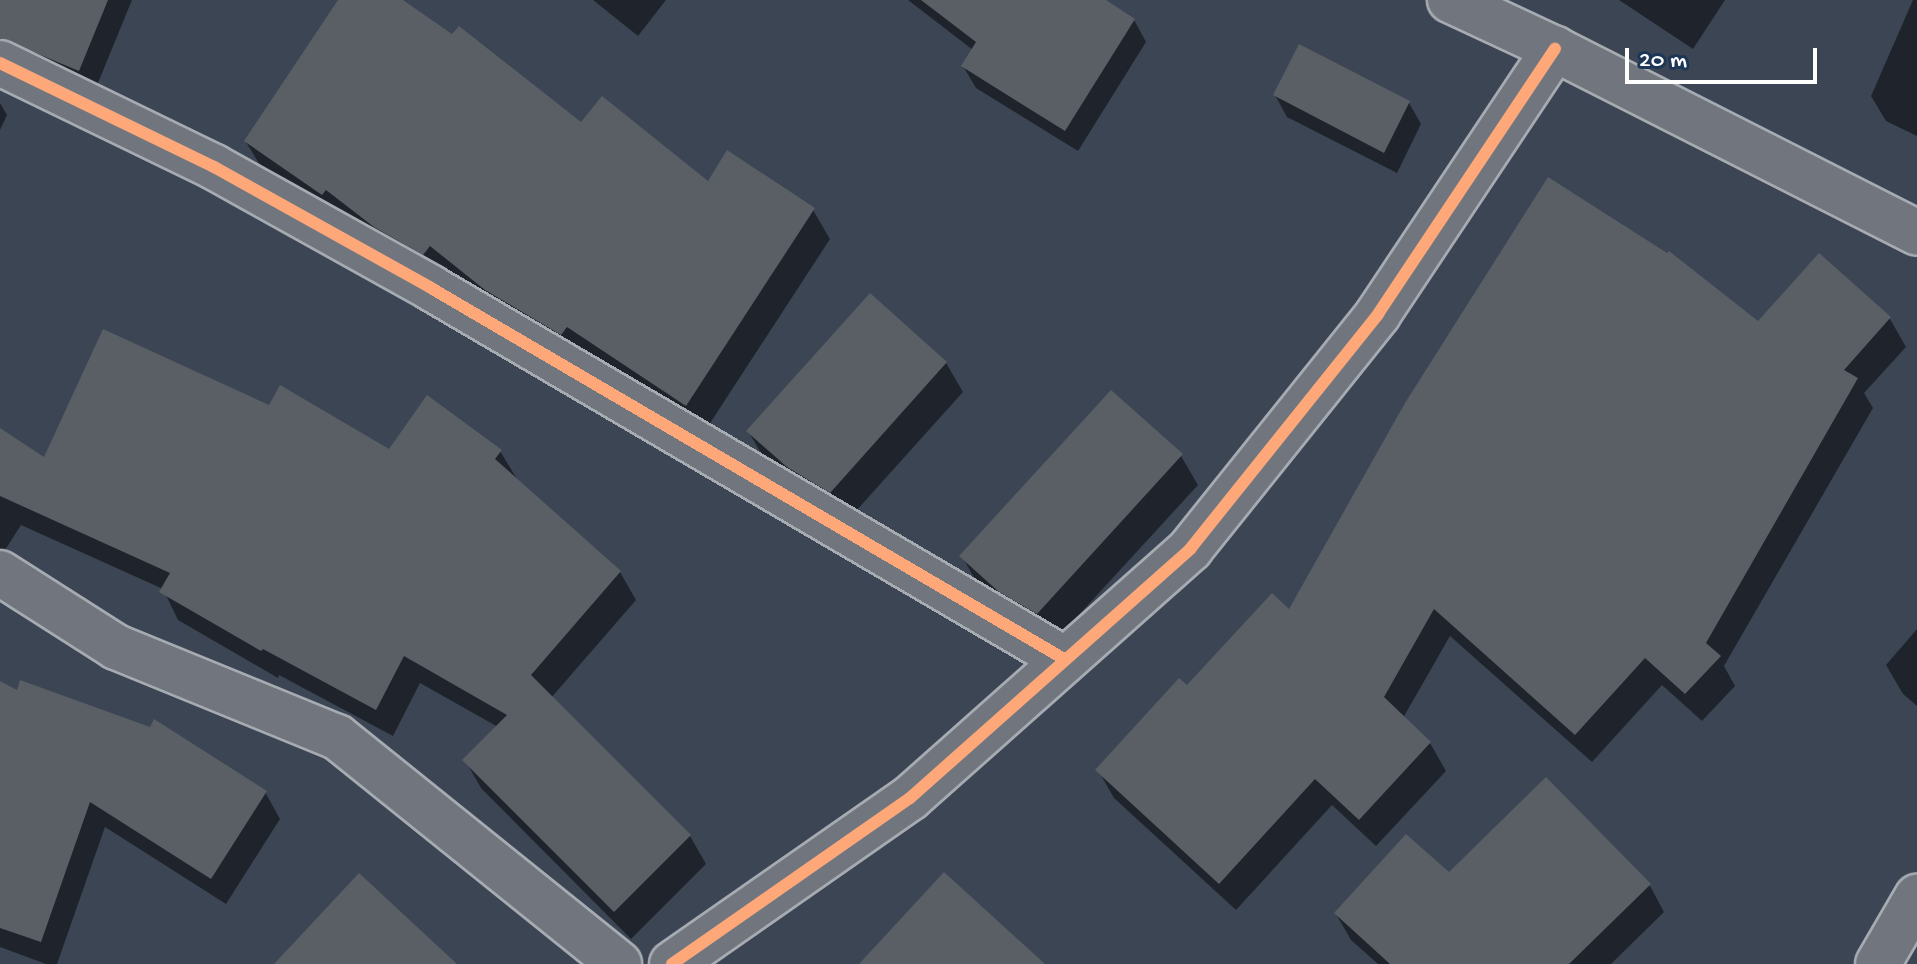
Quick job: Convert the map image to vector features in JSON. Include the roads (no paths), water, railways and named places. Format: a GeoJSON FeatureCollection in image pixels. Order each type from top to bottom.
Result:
{"type":"FeatureCollection","features":[{"type":"Feature","properties":{"kind":"street"},"geometry":{"type":"LineString","coordinates":[[1450,0],[1555,49],[1917,233]]}},
{"type":"Feature","properties":{"kind":"street"},"geometry":{"type":"LineString","coordinates":[[672,964],[910,798],[1200,537],[1378,314],[1555,49]]}},
{"type":"Feature","properties":{"kind":"street"},"geometry":{"type":"LineString","coordinates":[[0,63],[214,167],[431,288],[1064,659]]}},
{"type":"Feature","properties":{"kind":"street"},"geometry":{"type":"LineString","coordinates":[[0,573],[116,647],[337,737],[619,964]]}},
{"type":"Feature","properties":{"kind":"street"},"geometry":{"type":"LineString","coordinates":[[1878,964],[1917,897]]}}]}
